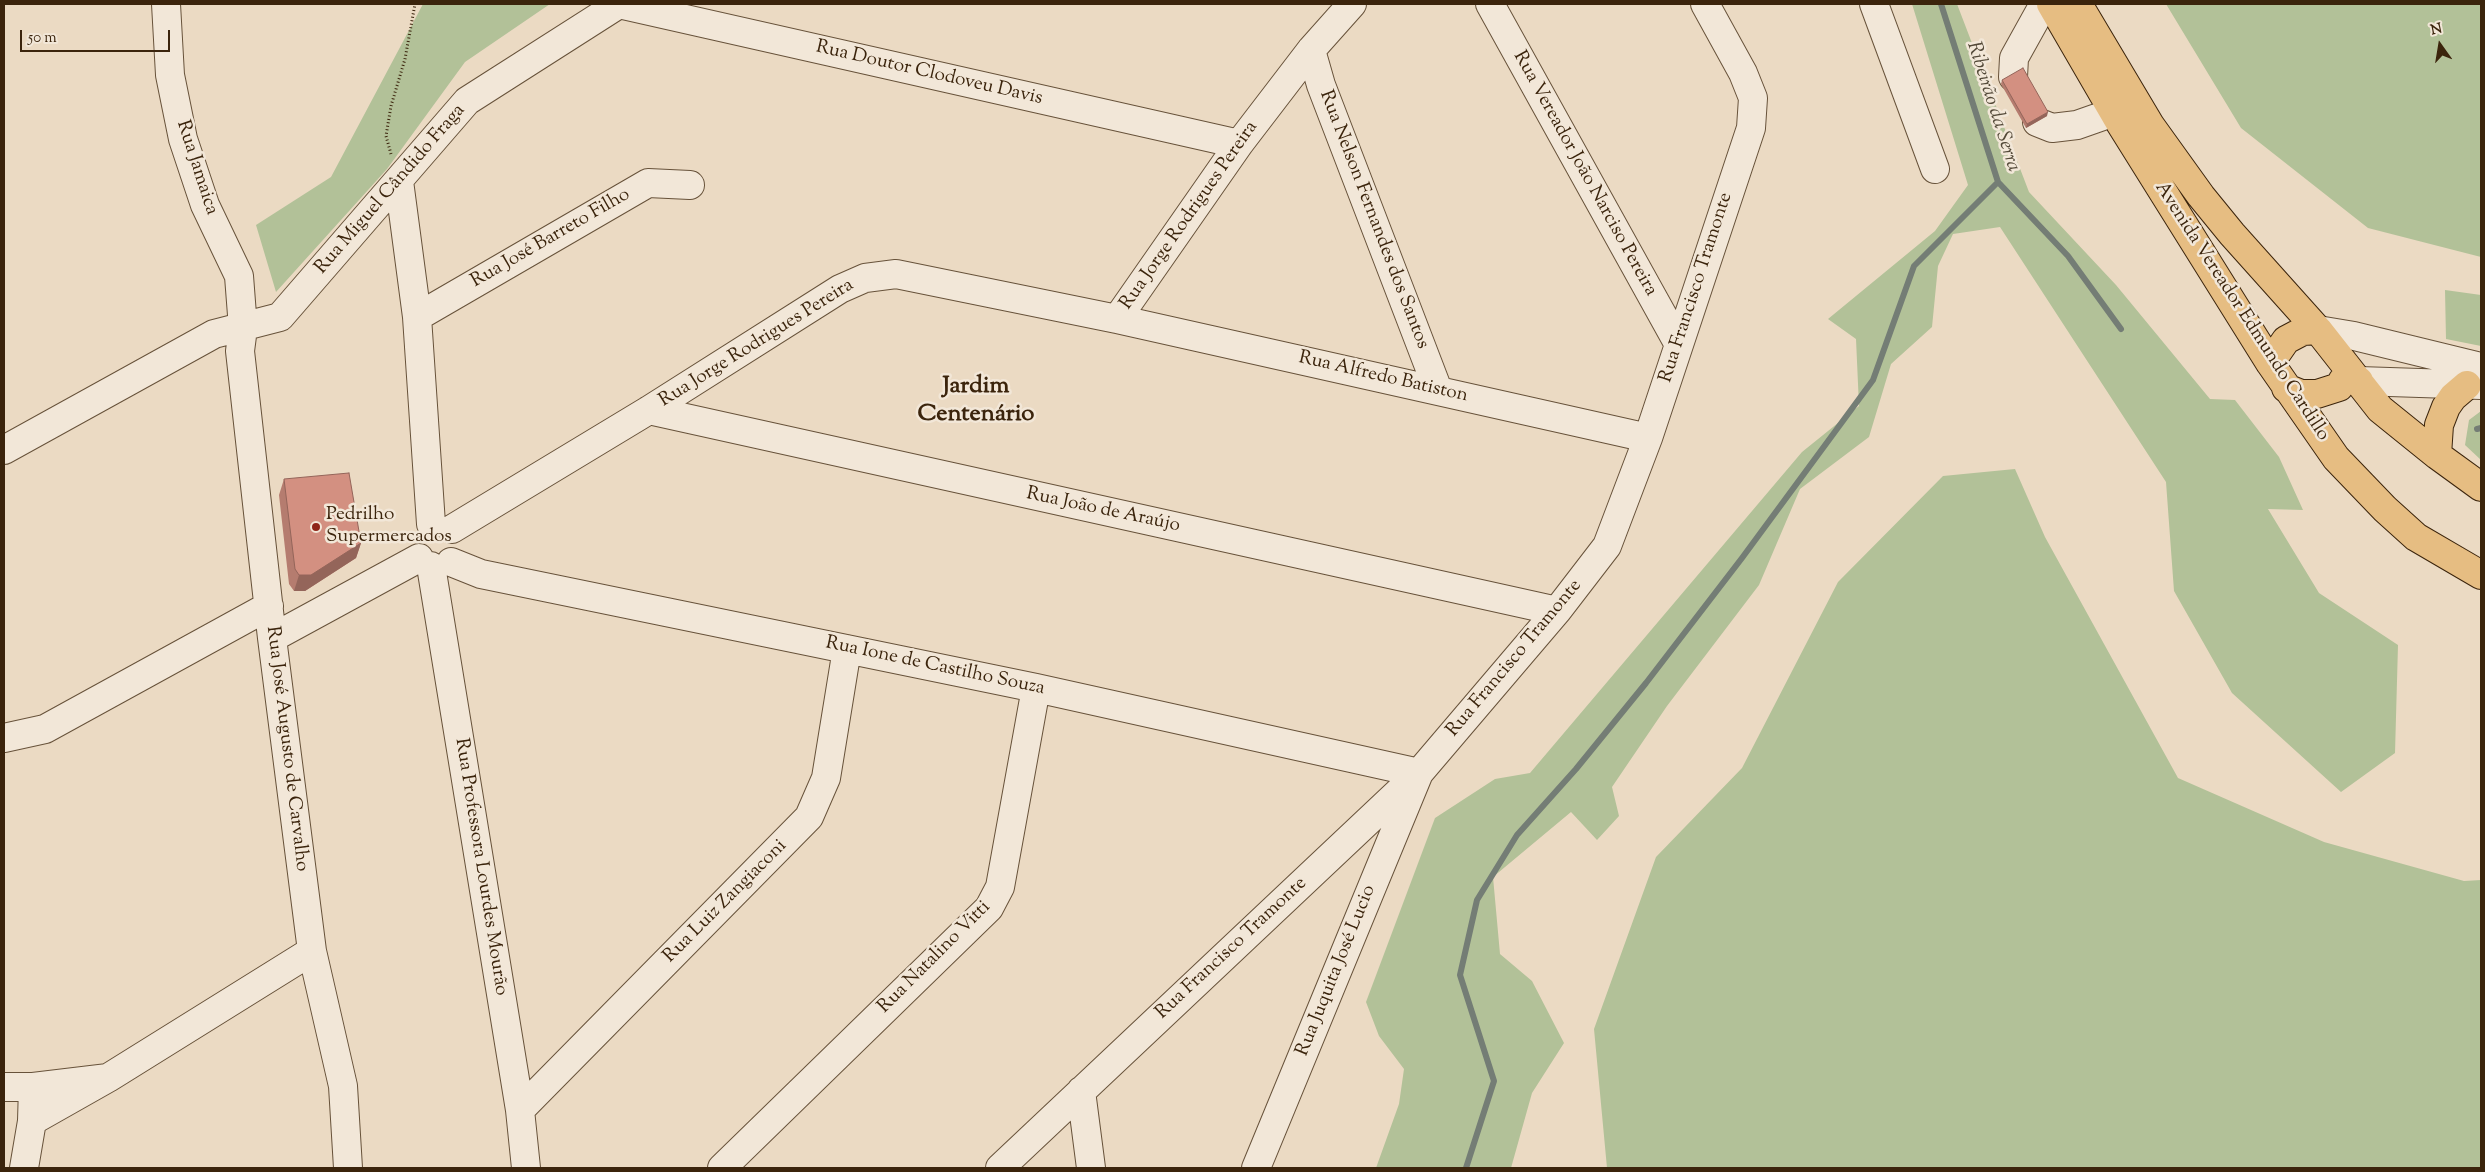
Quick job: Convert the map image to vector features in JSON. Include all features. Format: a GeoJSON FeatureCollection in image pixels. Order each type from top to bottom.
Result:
{"type":"FeatureCollection","features":[{"type":"Feature","properties":{"kind":"main road","name":"Avenida Vereador Edmundo Cardillo"},"geometry":{"type":"LineString","coordinates":[[2051,4],[2114,112],[2270,364],[2336,458],[2385,509],[2416,536],[2481,575]]}},
{"type":"Feature","properties":{"kind":"main road","name":"Avenida Vereador Edmundo Cardillo"},"geometry":{"type":"LineString","coordinates":[[2078,4],[2150,125],[2201,196],[2232,234],[2318,330],[2380,409],[2436,455],[2481,487]]}},
{"type":"Feature","properties":{"kind":"main road"},"geometry":{"type":"LineString","coordinates":[[2270,364],[2286,340],[2303,331],[2318,330]]}},
{"type":"Feature","properties":{"kind":"main road"},"geometry":{"type":"LineString","coordinates":[[2436,455],[2439,425],[2446,407],[2453,397],[2476,379]]}},
{"type":"Feature","properties":{"kind":"main road"},"geometry":{"type":"LineString","coordinates":[[2286,388],[2301,394],[2317,394],[2332,391],[2339,387],[2343,380],[2359,381]]}},
{"type":"Feature","properties":{"kind":"street","name":"Rua Jamaica"},"geometry":{"type":"LineString","coordinates":[[166,4],[170,75],[183,139],[205,205],[239,276],[243,328]]}},
{"type":"Feature","properties":{"kind":"street","name":"Rua Miguel Cândido Fraga"},"geometry":{"type":"LineString","coordinates":[[4,450],[214,334],[280,317],[467,101],[619,4]]}},
{"type":"Feature","properties":{"kind":"street","name":"Rua Doutor Clodoveu Davis"},"geometry":{"type":"LineString","coordinates":[[619,4],[1239,144]]}},
{"type":"Feature","properties":{"kind":"street","name":"Rua Jorge Rodrigues Pereira"},"geometry":{"type":"LineString","coordinates":[[441,527],[649,410],[840,289],[865,278],[896,274],[1117,319],[1239,144],[1311,50],[1352,4]]}},
{"type":"Feature","properties":{"kind":"street","name":"Rua Vereador João Narciso Pereira"},"geometry":{"type":"LineString","coordinates":[[1490,4],[1678,343]]}},
{"type":"Feature","properties":{"kind":"street","name":"Rua Francisco Tramonte"},"geometry":{"type":"LineString","coordinates":[[1000,1168],[1419,773],[1557,611],[1607,546],[1648,438],[1751,128],[1753,98],[1743,73],[1705,4]]}},
{"type":"Feature","properties":{"kind":"street"},"geometry":{"type":"LineString","coordinates":[[1874,4],[1935,169]]}},
{"type":"Feature","properties":{"kind":"street"},"geometry":{"type":"LineString","coordinates":[[2012,77],[2014,58],[2044,4]]}},
{"type":"Feature","properties":{"kind":"street","name":"Rua Nelson Fernandes dos Santos"},"geometry":{"type":"LineString","coordinates":[[1311,50],[1321,85],[1438,390]]}},
{"type":"Feature","properties":{"kind":"street"},"geometry":{"type":"LineString","coordinates":[[2037,122],[2052,128],[2077,125],[2114,112]]}},
{"type":"Feature","properties":{"kind":"street"},"geometry":{"type":"LineString","coordinates":[[399,181],[418,317],[441,527]]}},
{"type":"Feature","properties":{"kind":"street","name":"Rua José Barreto Filho"},"geometry":{"type":"LineString","coordinates":[[418,317],[648,183],[690,186]]}},
{"type":"Feature","properties":{"kind":"street","name":"Rua Alfredo Batiston"},"geometry":{"type":"LineString","coordinates":[[1117,319],[1648,438]]}},
{"type":"Feature","properties":{"kind":"street","name":"Rua José Augusto de Carvalho"},"geometry":{"type":"LineString","coordinates":[[243,328],[240,351],[272,638],[312,951],[343,1086],[348,1168]]}},
{"type":"Feature","properties":{"kind":"street"},"geometry":{"type":"LineString","coordinates":[[2318,330],[2354,336],[2476,379]]}},
{"type":"Feature","properties":{"kind":"street"},"geometry":{"type":"LineString","coordinates":[[2359,381],[2476,379]]}},
{"type":"Feature","properties":{"kind":"street","name":"Rua João de Araújo"},"geometry":{"type":"LineString","coordinates":[[649,410],[1557,611]]}},
{"type":"Feature","properties":{"kind":"street"},"geometry":{"type":"LineString","coordinates":[[272,638],[434,562],[458,549],[458,542],[441,527],[425,527],[416,538],[415,545],[434,562]]}},
{"type":"Feature","properties":{"kind":"street","name":"Rua Ione de Castilho Souza"},"geometry":{"type":"LineString","coordinates":[[434,562],[482,574],[1036,688],[1419,773]]}},
{"type":"Feature","properties":{"kind":"street","name":"Rua Professora Lourdes Mourão"},"geometry":{"type":"LineString","coordinates":[[434,562],[520,1110],[526,1168]]}},
{"type":"Feature","properties":{"kind":"street"},"geometry":{"type":"LineString","coordinates":[[4,738],[45,729],[269,606]]}},
{"type":"Feature","properties":{"kind":"street","name":"Rua Luiz Zangiaconi"},"geometry":{"type":"LineString","coordinates":[[520,1110],[809,817],[826,778],[847,649]]}},
{"type":"Feature","properties":{"kind":"street","name":"Rua Natalino Vitti"},"geometry":{"type":"LineString","coordinates":[[722,1168],[989,908],[1000,887],[1036,688]]}},
{"type":"Feature","properties":{"kind":"street","name":"Rua Juquita José Lucio"},"geometry":{"type":"LineString","coordinates":[[1256,1168],[1419,773]]}},
{"type":"Feature","properties":{"kind":"street"},"geometry":{"type":"LineString","coordinates":[[32,1121],[108,1078],[312,951]]}},
{"type":"Feature","properties":{"kind":"street"},"geometry":{"type":"LineString","coordinates":[[4,1087],[32,1087],[108,1078]]}},
{"type":"Feature","properties":{"kind":"street"},"geometry":{"type":"LineString","coordinates":[[24,1168],[32,1121],[32,1087]]}},
{"type":"Feature","properties":{"kind":"street"},"geometry":{"type":"LineString","coordinates":[[1081,1091],[1090,1168]]}},
{"type":"Feature","properties":{"kind":"path"},"geometry":{"type":"LineString","coordinates":[[399,181],[386,136],[391,106],[405,60],[415,4]]}},
{"type":"Feature","properties":{"kind":"green space"},"geometry":{"type":"Polygon","coordinates":[[[423,4],[550,4],[465,62],[387,169],[276,292],[256,225],[331,177],[423,4]]]}},
{"type":"Feature","properties":{"kind":"green space"},"geometry":{"type":"Polygon","coordinates":[[[1912,4],[1957,4],[2029,192],[2116,285],[2210,399],[2235,400],[2279,457],[2303,510],[2268,509],[2319,593],[2398,645],[2395,753],[2341,792],[2232,693],[2174,591],[2166,482],[2000,227],[1953,234],[1938,266],[1932,327],[1891,364],[1869,437],[1800,489],[1759,585],[1667,706],[1612,787],[1619,816],[1597,840],[1571,812],[1493,877],[1500,954],[1532,981],[1564,1043],[1532,1093],[1511,1168],[1376,1168],[1399,1104],[1404,1069],[1379,1036],[1366,1002],[1435,818],[1495,779],[1530,773],[1802,452],[1859,406],[1856,339],[1828,319],[1935,231],[1968,185],[1912,4]]]}},
{"type":"Feature","properties":{"kind":"green space"},"geometry":{"type":"Polygon","coordinates":[[[2166,4],[2481,4],[2481,257],[2368,228],[2241,128],[2166,4]]]}},
{"type":"Feature","properties":{"kind":"green space"},"geometry":{"type":"Polygon","coordinates":[[[2445,290],[2481,295],[2481,346],[2446,339],[2445,290]]]}},
{"type":"Feature","properties":{"kind":"green space"},"geometry":{"type":"Polygon","coordinates":[[[2481,411],[2481,460],[2465,445],[2469,420],[2481,411]]]}},
{"type":"Feature","properties":{"kind":"green space"},"geometry":{"type":"Polygon","coordinates":[[[2015,469],[2045,537],[2178,778],[2324,842],[2464,881],[2481,880],[2481,1168],[1607,1168],[1594,1029],[1656,857],[1742,768],[1838,582],[1943,476],[2015,469]]]}},
{"type":"Feature","properties":{"kind":"building"},"geometry":{"type":"Polygon","coordinates":[[[2023,68],[2048,112],[2027,124],[2002,80],[2023,68]]]}},
{"type":"Feature","properties":{"kind":"building","name":"Pedrilho Supermercados"},"geometry":{"type":"Polygon","coordinates":[[[349,473],[361,543],[311,575],[299,575],[295,569],[284,479],[349,473]]]}},
{"type":"Feature","properties":{"kind":"waterway","name":"Ribeirão da Serra"},"geometry":{"type":"LineString","coordinates":[[1941,4],[1998,182],[2068,256],[2121,329]]}},
{"type":"Feature","properties":{"kind":"waterway"},"geometry":{"type":"LineString","coordinates":[[1466,1168],[1494,1081],[1460,975],[1477,900],[1517,835],[1576,769],[1646,683],[1742,558],[1873,380],[1914,266],[1998,182]]}},
{"type":"Feature","properties":{"kind":"waterway","name":"Ribeirão da Serra"},"geometry":{"type":"LineString","coordinates":[[2477,429],[2481,428]]}},
{"type":"Feature","properties":{"kind":"place","name":"Pedrilho Supermercados"},"geometry":{"type":"Point","coordinates":[316,527]}},
{"type":"Feature","properties":{"kind":"district","name":"Jardim Centenário"},"geometry":{"type":"Point","coordinates":[976,402]}}]}
